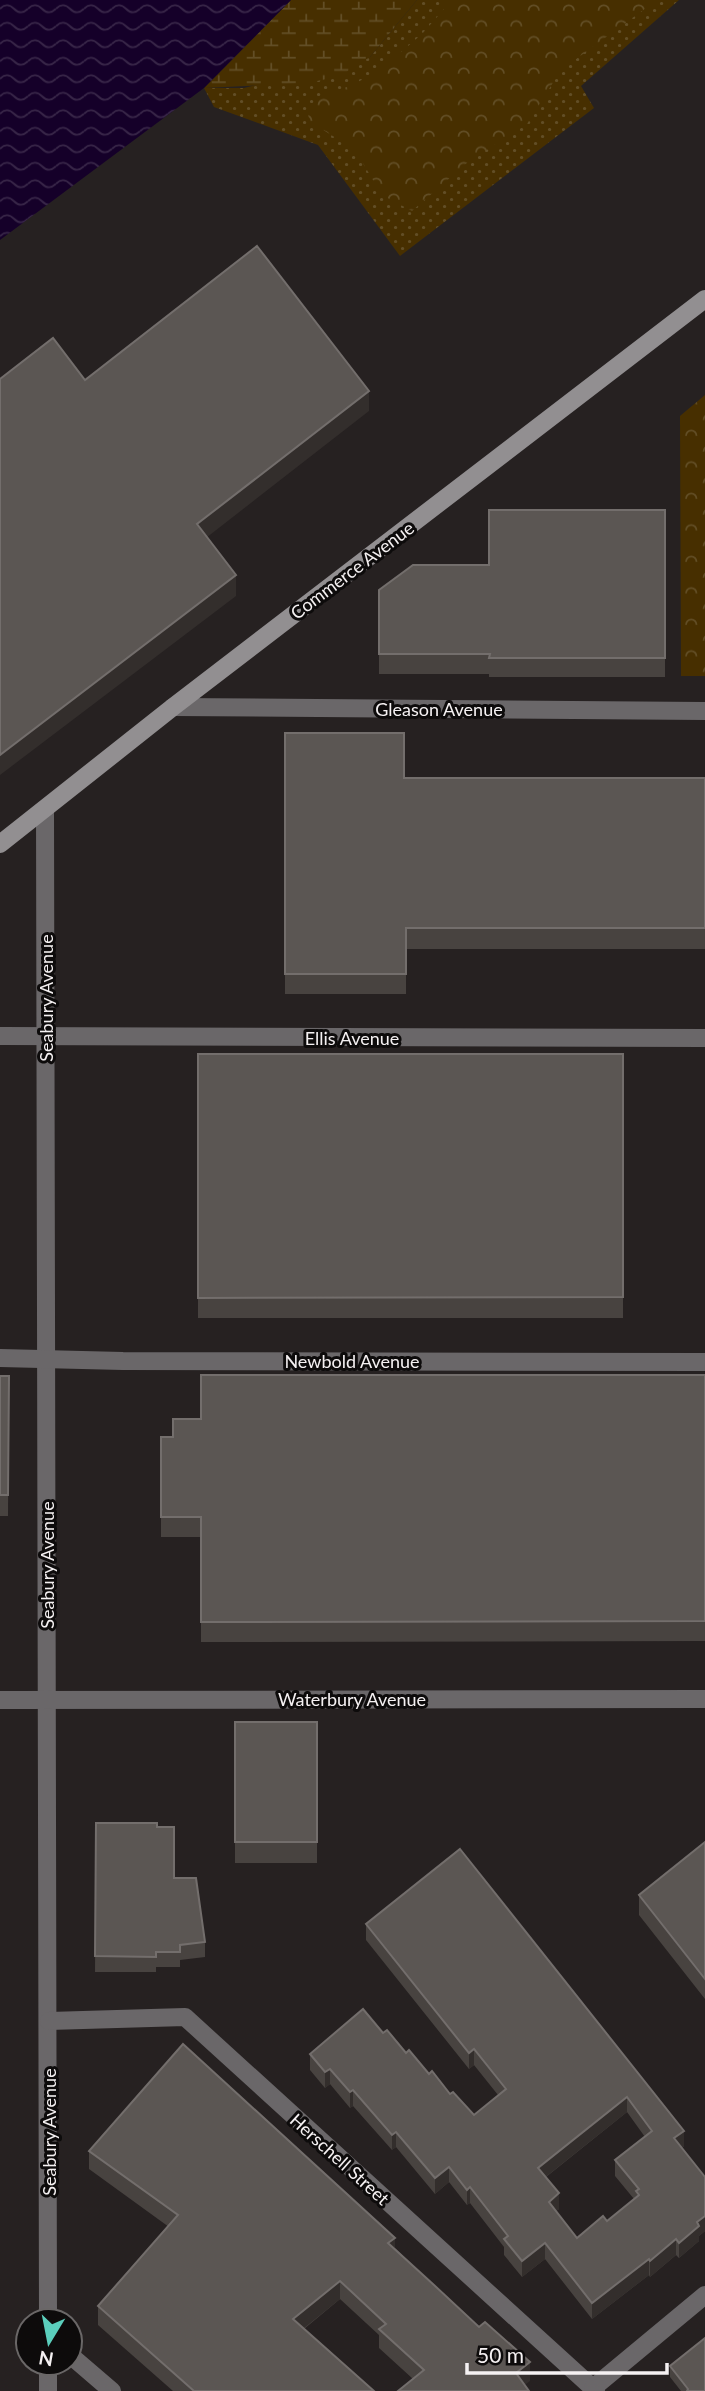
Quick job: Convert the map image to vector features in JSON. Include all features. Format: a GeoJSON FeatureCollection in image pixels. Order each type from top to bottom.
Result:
{"type":"FeatureCollection","features":[{"type":"Feature","properties":{"kind":"main road","name":"Commerce Avenue"},"geometry":{"type":"LineString","coordinates":[[0,844],[173,707],[705,299]]}},
{"type":"Feature","properties":{"kind":"street","name":"Gleason Avenue"},"geometry":{"type":"LineString","coordinates":[[173,707],[705,711]]}},
{"type":"Feature","properties":{"kind":"street","name":"Seabury Avenue"},"geometry":{"type":"LineString","coordinates":[[45,809],[48,2307]]}},
{"type":"Feature","properties":{"kind":"street","name":"Ellis Avenue"},"geometry":{"type":"LineString","coordinates":[[0,1037],[705,1038]]}},
{"type":"Feature","properties":{"kind":"street","name":"Newbold Avenue"},"geometry":{"type":"LineString","coordinates":[[0,1359],[705,1362]]}},
{"type":"Feature","properties":{"kind":"street","name":"Waterbury Avenue"},"geometry":{"type":"LineString","coordinates":[[0,1700],[705,1699]]}},
{"type":"Feature","properties":{"kind":"street","name":"Herschell Street"},"geometry":{"type":"LineString","coordinates":[[49,2021],[185,2017],[595,2390]]}},
{"type":"Feature","properties":{"kind":"street"},"geometry":{"type":"LineString","coordinates":[[595,2390],[705,2295]]}},
{"type":"Feature","properties":{"kind":"street"},"geometry":{"type":"LineString","coordinates":[[84,2367],[112,2391]]}},
{"type":"Feature","properties":{"kind":"green space"},"geometry":{"type":"Polygon","coordinates":[[[291,0],[417,0],[370,57],[340,76],[308,83],[204,88],[291,0]]]}},
{"type":"Feature","properties":{"kind":"green space"},"geometry":{"type":"Polygon","coordinates":[[[417,0],[679,0],[581,86],[594,108],[400,256],[318,145],[214,107],[204,88],[244,88],[370,57],[417,0]]]}},
{"type":"Feature","properties":{"kind":"green space"},"geometry":{"type":"Polygon","coordinates":[[[452,0],[657,0],[561,70],[527,124],[468,162],[412,211],[382,195],[355,150],[309,121],[308,112],[317,97],[350,86],[379,71],[422,34],[452,0]]]}},
{"type":"Feature","properties":{"kind":"green space"},"geometry":{"type":"Polygon","coordinates":[[[705,395],[705,676],[681,676],[680,416],[705,395]]]}},
{"type":"Feature","properties":{"kind":"water"},"geometry":{"type":"Polygon","coordinates":[[[0,0],[291,0],[204,88],[0,240],[0,0]]]}},
{"type":"Feature","properties":{"kind":"building"},"geometry":{"type":"Polygon","coordinates":[[[257,246],[369,391],[197,524],[236,575],[0,755],[0,379],[53,338],[85,380],[257,246]]]}},
{"type":"Feature","properties":{"kind":"building"},"geometry":{"type":"Polygon","coordinates":[[[489,510],[665,510],[665,658],[489,658],[490,654],[379,654],[379,590],[413,565],[489,565],[489,510]]]}},
{"type":"Feature","properties":{"kind":"building"},"geometry":{"type":"Polygon","coordinates":[[[285,733],[404,733],[404,778],[705,778],[705,928],[406,928],[406,974],[285,974],[285,733]]]}},
{"type":"Feature","properties":{"kind":"building"},"geometry":{"type":"Polygon","coordinates":[[[198,1054],[623,1054],[623,1297],[198,1298],[198,1054]]]}},
{"type":"Feature","properties":{"kind":"building"},"geometry":{"type":"Polygon","coordinates":[[[201,1375],[705,1375],[705,1621],[201,1622],[201,1517],[161,1517],[161,1437],[173,1437],[173,1419],[201,1419],[201,1375]]]}},
{"type":"Feature","properties":{"kind":"building"},"geometry":{"type":"Polygon","coordinates":[[[0,1376],[9,1376],[8,1495],[0,1495],[0,1376]]]}},
{"type":"Feature","properties":{"kind":"building"},"geometry":{"type":"Polygon","coordinates":[[[235,1722],[317,1722],[317,1842],[235,1842],[235,1722]]]}},
{"type":"Feature","properties":{"kind":"building"},"geometry":{"type":"Polygon","coordinates":[[[96,1823],[157,1823],[157,1827],[174,1827],[174,1878],[196,1878],[205,1942],[180,1945],[180,1952],[156,1952],[156,1957],[95,1956],[96,1823]]]}},
{"type":"Feature","properties":{"kind":"building"},"geometry":{"type":"Polygon","coordinates":[[[705,1842],[705,1979],[639,1895],[705,1842]]]}},
{"type":"Feature","properties":{"kind":"building"},"geometry":{"type":"Polygon","coordinates":[[[460,1849],[684,2131],[674,2138],[705,2177],[705,2216],[697,2222],[699,2226],[679,2243],[676,2239],[592,2303],[545,2243],[522,2261],[504,2239],[508,2236],[470,2187],[467,2190],[449,2167],[435,2178],[396,2132],[392,2135],[353,2090],[350,2092],[330,2069],[325,2072],[310,2054],[363,2009],[383,2033],[387,2030],[406,2053],[409,2050],[429,2074],[432,2071],[450,2094],[453,2092],[474,2115],[506,2089],[474,2049],[469,2053],[366,1924],[460,1849]],[[627,2097],[538,2168],[559,2193],[549,2202],[577,2238],[603,2216],[607,2221],[639,2195],[636,2191],[639,2189],[615,2160],[652,2131],[627,2097]]]}},
{"type":"Feature","properties":{"kind":"building"},"geometry":{"type":"Polygon","coordinates":[[[183,2044],[395,2238],[388,2243],[479,2327],[485,2322],[530,2362],[516,2373],[529,2391],[398,2391],[424,2370],[379,2329],[386,2324],[340,2281],[293,2319],[374,2391],[194,2391],[98,2306],[178,2215],[89,2151],[183,2044]]]}},
{"type":"Feature","properties":{"kind":"building"},"geometry":{"type":"Polygon","coordinates":[[[705,2338],[705,2391],[687,2391],[670,2366],[705,2338]]]}}]}
